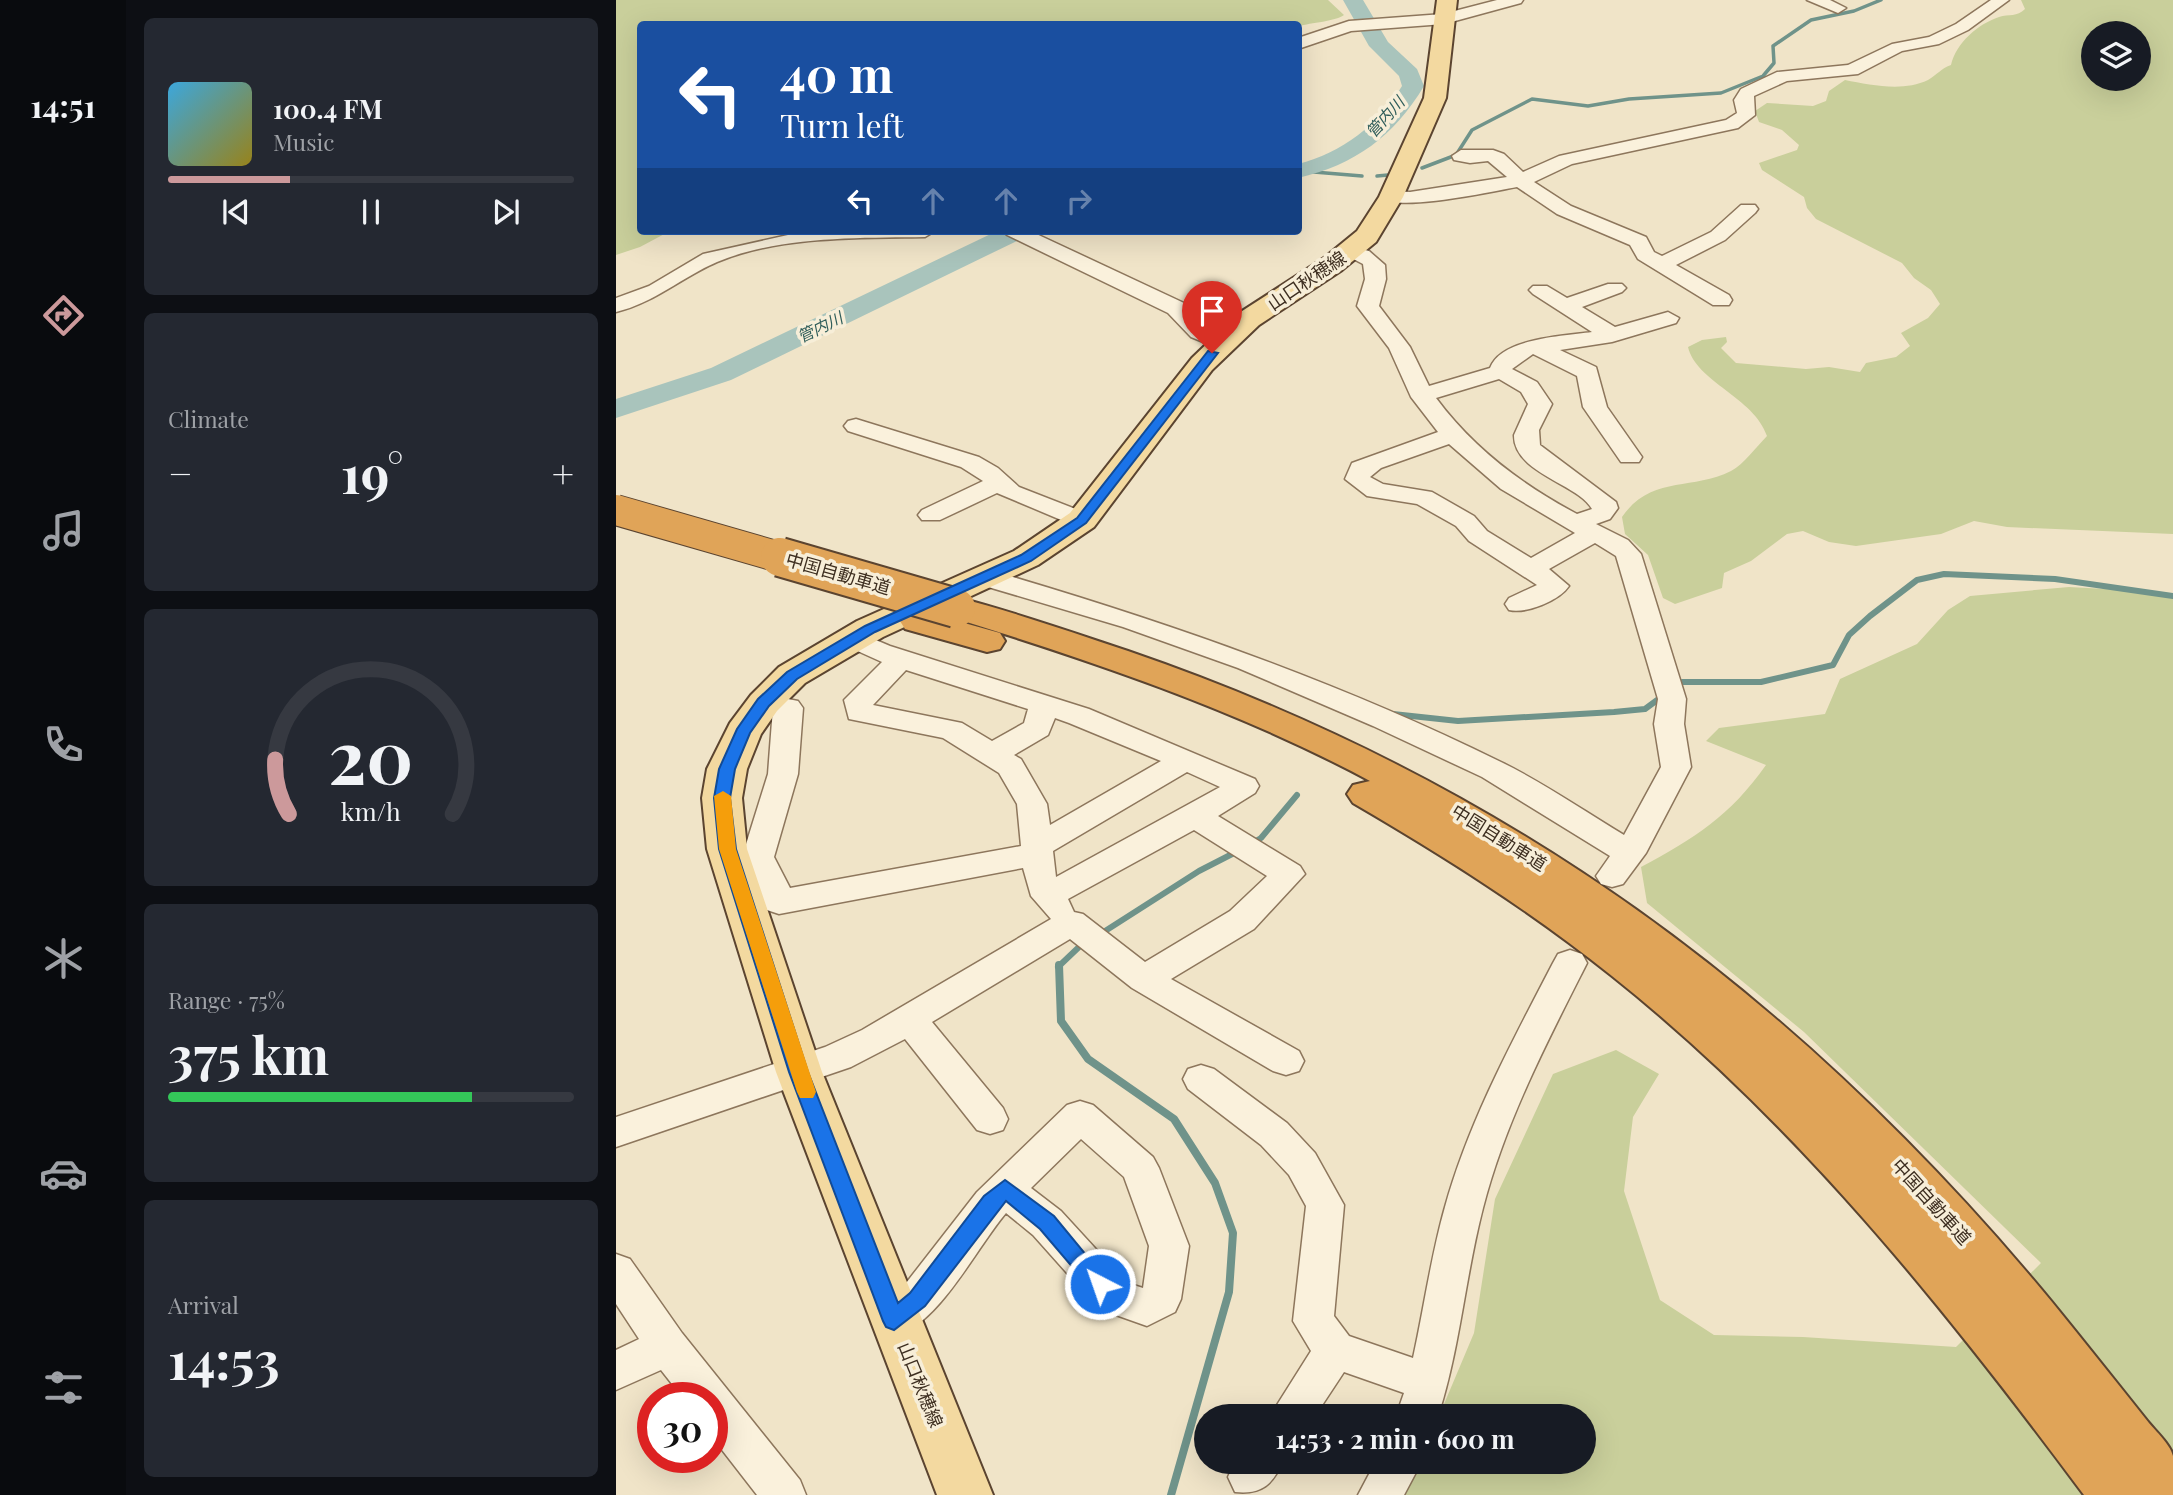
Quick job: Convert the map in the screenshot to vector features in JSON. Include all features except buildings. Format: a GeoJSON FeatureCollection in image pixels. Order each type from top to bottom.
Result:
{"type":"FeatureCollection","features":[{"type":"Feature","properties":{"kind":"highway","name":"中国自動車道"},"geometry":{"type":"LineString","coordinates":[[616,510],[925,629],[1119,660],[1296,730],[1435,799],[1525,853],[1653,941],[1767,1037],[1838,1103],[1928,1196],[2056,1345],[2170,1495]]}},
{"type":"Feature","properties":{"kind":"highway","name":"中国自動車道"},"geometry":{"type":"LineString","coordinates":[[616,533],[925,629],[1082,672],[1173,705],[1273,748],[1416,820],[1469,852],[1625,961],[1737,1058],[1805,1122],[1896,1219],[1996,1335],[2119,1495]]}},
{"type":"Feature","properties":{"kind":"main road","name":"山口秋穂線"},"geometry":{"type":"LineString","coordinates":[[965,1495],[894,1321],[799,1072],[746,866],[727,849],[722,798],[727,769],[743,732],[764,703],[792,675],[852,638],[1026,558],[1082,520],[1202,364],[1223,343],[1250,319],[1350,252],[1367,236],[1391,197],[1435,98],[1446,9]]}},
{"type":"Feature","properties":{"kind":"street"},"geometry":{"type":"LineString","coordinates":[[1302,42],[1334,29],[1515,0]]}},
{"type":"Feature","properties":{"kind":"street"},"geometry":{"type":"LineString","coordinates":[[1815,0],[1838,8]]}},
{"type":"Feature","properties":{"kind":"street"},"geometry":{"type":"LineString","coordinates":[[1391,197],[1410,198],[1520,181],[1566,160],[1732,124],[1746,115],[1743,100],[1747,93],[1757,87],[1798,72],[1852,70],[1898,47],[1942,37],[2001,0]]}},
{"type":"Feature","properties":{"kind":"street"},"geometry":{"type":"LineString","coordinates":[[1441,164],[1466,147],[1466,159],[1490,155],[1496,157],[1520,181],[1570,214],[1639,242],[1645,255],[1721,300]]}},
{"type":"Feature","properties":{"kind":"street"},"geometry":{"type":"LineString","coordinates":[[1662,264],[1718,236],[1748,209]]}},
{"type":"Feature","properties":{"kind":"street"},"geometry":{"type":"LineString","coordinates":[[616,306],[656,290],[710,258],[768,243],[819,235]]}},
{"type":"Feature","properties":{"kind":"street"},"geometry":{"type":"LineString","coordinates":[[1023,235],[1176,308],[1199,332],[1223,343]]}},
{"type":"Feature","properties":{"kind":"street"},"geometry":{"type":"LineString","coordinates":[[987,578],[1171,635],[1248,662],[1383,719],[1493,770],[1621,864],[1676,767],[1669,724],[1672,699],[1628,554],[1619,545],[1585,528],[1489,469],[1453,435],[1422,395],[1403,352],[1368,306],[1377,279],[1371,260],[1350,252]]}},
{"type":"Feature","properties":{"kind":"street"},"geometry":{"type":"LineString","coordinates":[[1097,290],[1118,282]]}},
{"type":"Feature","properties":{"kind":"street"},"geometry":{"type":"LineString","coordinates":[[1567,306],[1615,288]]}},
{"type":"Feature","properties":{"kind":"street"},"geometry":{"type":"LineString","coordinates":[[1540,290],[1612,335]]}},
{"type":"Feature","properties":{"kind":"street"},"geometry":{"type":"LineString","coordinates":[[1500,372],[1502,364],[1525,349],[1540,349],[1612,335],[1668,318]]}},
{"type":"Feature","properties":{"kind":"street"},"geometry":{"type":"LineString","coordinates":[[1540,349],[1588,372],[1595,407],[1630,457]]}},
{"type":"Feature","properties":{"kind":"street"},"geometry":{"type":"LineString","coordinates":[[1422,395],[1500,372],[1518,378],[1537,395],[1540,404],[1526,436],[1526,444],[1535,457],[1603,502],[1605,508],[1585,528],[1531,569]]}},
{"type":"Feature","properties":{"kind":"street"},"geometry":{"type":"LineString","coordinates":[[856,426],[970,462],[989,473],[998,483],[1035,504],[1082,520]]}},
{"type":"Feature","properties":{"kind":"street"},"geometry":{"type":"LineString","coordinates":[[1453,435],[1361,468],[1357,479],[1376,491],[1423,497],[1465,521],[1478,536],[1556,586],[1519,604]]}},
{"type":"Feature","properties":{"kind":"street"},"geometry":{"type":"LineString","coordinates":[[932,515],[998,483]]}},
{"type":"Feature","properties":{"kind":"street"},"geometry":{"type":"LineString","coordinates":[[852,638],[880,652],[925,629]]}},
{"type":"Feature","properties":{"kind":"street"},"geometry":{"type":"LineString","coordinates":[[925,629],[1044,705],[1079,716],[1244,786],[1195,816],[1047,896]]}},
{"type":"Feature","properties":{"kind":"street"},"geometry":{"type":"LineString","coordinates":[[925,629],[858,700],[859,712],[951,730],[1010,766],[1032,804],[1040,878],[1047,896],[1071,923],[1144,979],[1286,1061]]}},
{"type":"Feature","properties":{"kind":"street"},"geometry":{"type":"LineString","coordinates":[[990,755],[1038,728],[1044,705]]}},
{"type":"Feature","properties":{"kind":"street"},"geometry":{"type":"LineString","coordinates":[[788,708],[783,774],[746,866],[765,866],[779,902],[1037,850],[1186,760]]}},
{"type":"Feature","properties":{"kind":"street"},"geometry":{"type":"LineString","coordinates":[[1144,979],[1242,919],[1289,874],[1195,816]]}},
{"type":"Feature","properties":{"kind":"street"},"geometry":{"type":"LineString","coordinates":[[616,1132],[799,1072],[874,1040],[1071,923]]}},
{"type":"Feature","properties":{"kind":"street"},"geometry":{"type":"LineString","coordinates":[[1201,1079],[1274,1134],[1303,1164],[1325,1205],[1313,1321],[1335,1350],[1423,1399],[1463,1211],[1484,1139],[1500,1100],[1570,962]]}},
{"type":"Feature","properties":{"kind":"street"},"geometry":{"type":"LineString","coordinates":[[909,1019],[990,1119]]}},
{"type":"Feature","properties":{"kind":"street"},"geometry":{"type":"LineString","coordinates":[[894,1321],[917,1300],[991,1203],[1005,1189],[1080,1116],[1140,1168],[1169,1246],[1161,1299],[1147,1308],[1113,1296],[1047,1223],[1005,1189]]}},
{"type":"Feature","properties":{"kind":"street"},"geometry":{"type":"LineString","coordinates":[[616,1271],[667,1346],[695,1382]]}},
{"type":"Feature","properties":{"kind":"street"},"geometry":{"type":"LineString","coordinates":[[616,1371],[667,1346]]}},
{"type":"Feature","properties":{"kind":"street"},"geometry":{"type":"LineString","coordinates":[[1299,1404],[1335,1350]]}},
{"type":"Feature","properties":{"kind":"street"},"geometry":{"type":"LineString","coordinates":[[728,1424],[784,1495]]}},
{"type":"Feature","properties":{"kind":"street"},"geometry":{"type":"LineString","coordinates":[[1380,1495],[1392,1474]]}},
{"type":"Feature","properties":{"kind":"green space"},"geometry":{"type":"Polygon","coordinates":[[[616,0],[1328,0],[1344,15],[1302,25],[1302,21],[637,21],[637,235],[662,235],[640,247],[616,255],[616,0]]]}},
{"type":"Feature","properties":{"kind":"green space"},"geometry":{"type":"Polygon","coordinates":[[[2021,0],[2173,0],[2173,534],[2007,527],[1974,521],[1941,534],[1856,546],[1829,542],[1803,531],[1787,534],[1751,561],[1724,573],[1722,588],[1675,604],[1663,598],[1648,555],[1625,534],[1622,517],[1633,504],[1659,489],[1701,481],[1731,471],[1767,436],[1750,411],[1702,370],[1688,347],[1702,340],[1726,337],[1727,342],[1721,348],[1736,363],[1806,369],[1829,367],[1860,372],[1866,363],[1896,357],[1910,346],[1901,333],[1928,318],[1940,304],[1931,290],[1914,278],[1902,263],[1816,219],[1807,208],[1804,197],[1762,170],[1759,163],[1797,150],[1799,145],[1782,130],[1759,122],[1755,111],[1767,103],[1813,106],[1826,101],[1829,91],[1845,80],[1898,87],[1918,84],[1951,65],[1958,49],[1976,29],[1991,20],[2025,9],[2021,0]]]}},
{"type":"Feature","properties":{"kind":"green space"},"geometry":{"type":"Polygon","coordinates":[[[2069,587],[2125,590],[2173,598],[2173,1495],[1405,1495],[1414,1474],[1596,1474],[1596,1404],[1444,1404],[1474,1333],[1495,1199],[1553,1074],[1616,1050],[1659,1074],[1633,1117],[1624,1191],[1660,1300],[1714,1335],[1803,1337],[1956,1347],[2041,1263],[1804,1032],[1647,903],[1641,867],[1695,835],[1725,812],[1766,765],[1706,741],[1719,728],[1825,714],[1840,679],[1917,644],[1948,610],[1970,596],[2069,587]]]}},
{"type":"Feature","properties":{"kind":"waterway","name":"管内川"},"geometry":{"type":"LineString","coordinates":[[1302,170],[1333,160],[1365,141],[1392,116],[1413,86],[1409,74],[1380,46],[1353,0]]}},
{"type":"Feature","properties":{"kind":"waterway"},"geometry":{"type":"LineString","coordinates":[[1422,168],[1456,155],[1472,130],[1532,99],[1588,106],[1629,99],[1721,93],[1763,76],[1774,63],[1773,46],[1811,20],[1854,11],[1881,0]]}},
{"type":"Feature","properties":{"kind":"waterway"},"geometry":{"type":"LineString","coordinates":[[1302,171],[1362,176]]}},
{"type":"Feature","properties":{"kind":"waterway"},"geometry":{"type":"LineString","coordinates":[[1377,176],[1388,175]]}},
{"type":"Feature","properties":{"kind":"waterway","name":"管内川"},"geometry":{"type":"LineString","coordinates":[[616,409],[721,374],[1010,235]]}},
{"type":"Feature","properties":{"kind":"waterway"},"geometry":{"type":"LineString","coordinates":[[1675,686],[1682,682],[1761,682],[1833,665],[1849,635],[1870,616],[1917,580],[1944,574],[2055,579],[2173,596]]}},
{"type":"Feature","properties":{"kind":"waterway"},"geometry":{"type":"LineString","coordinates":[[1393,714],[1458,721],[1614,712],[1645,709],[1664,695]]}},
{"type":"Feature","properties":{"kind":"waterway"},"geometry":{"type":"LineString","coordinates":[[1251,844],[1261,838],[1297,795]]}},
{"type":"Feature","properties":{"kind":"waterway"},"geometry":{"type":"LineString","coordinates":[[1102,933],[1199,871],[1238,851]]}},
{"type":"Feature","properties":{"kind":"waterway"},"geometry":{"type":"LineString","coordinates":[[1059,966],[1079,947]]}},
{"type":"Feature","properties":{"kind":"waterway"},"geometry":{"type":"LineString","coordinates":[[1059,966],[1061,1021],[1088,1059],[1174,1119],[1215,1183],[1233,1233],[1229,1292],[1171,1495]]}},
{"type":"Feature","properties":{"kind":"slow traffic"},"geometry":{"type":"LineString","coordinates":[[723,796],[727,849],[806,1092]]}},
{"type":"Feature","properties":{"kind":"route"},"geometry":{"type":"LineString","coordinates":[[1100,1284],[1047,1223],[1005,1189],[991,1203],[917,1300],[894,1321],[799,1072],[727,849],[722,798],[727,769],[743,732],[764,703],[792,675],[852,638],[1026,558],[1082,520],[1121,474],[1212,353]]}}]}
